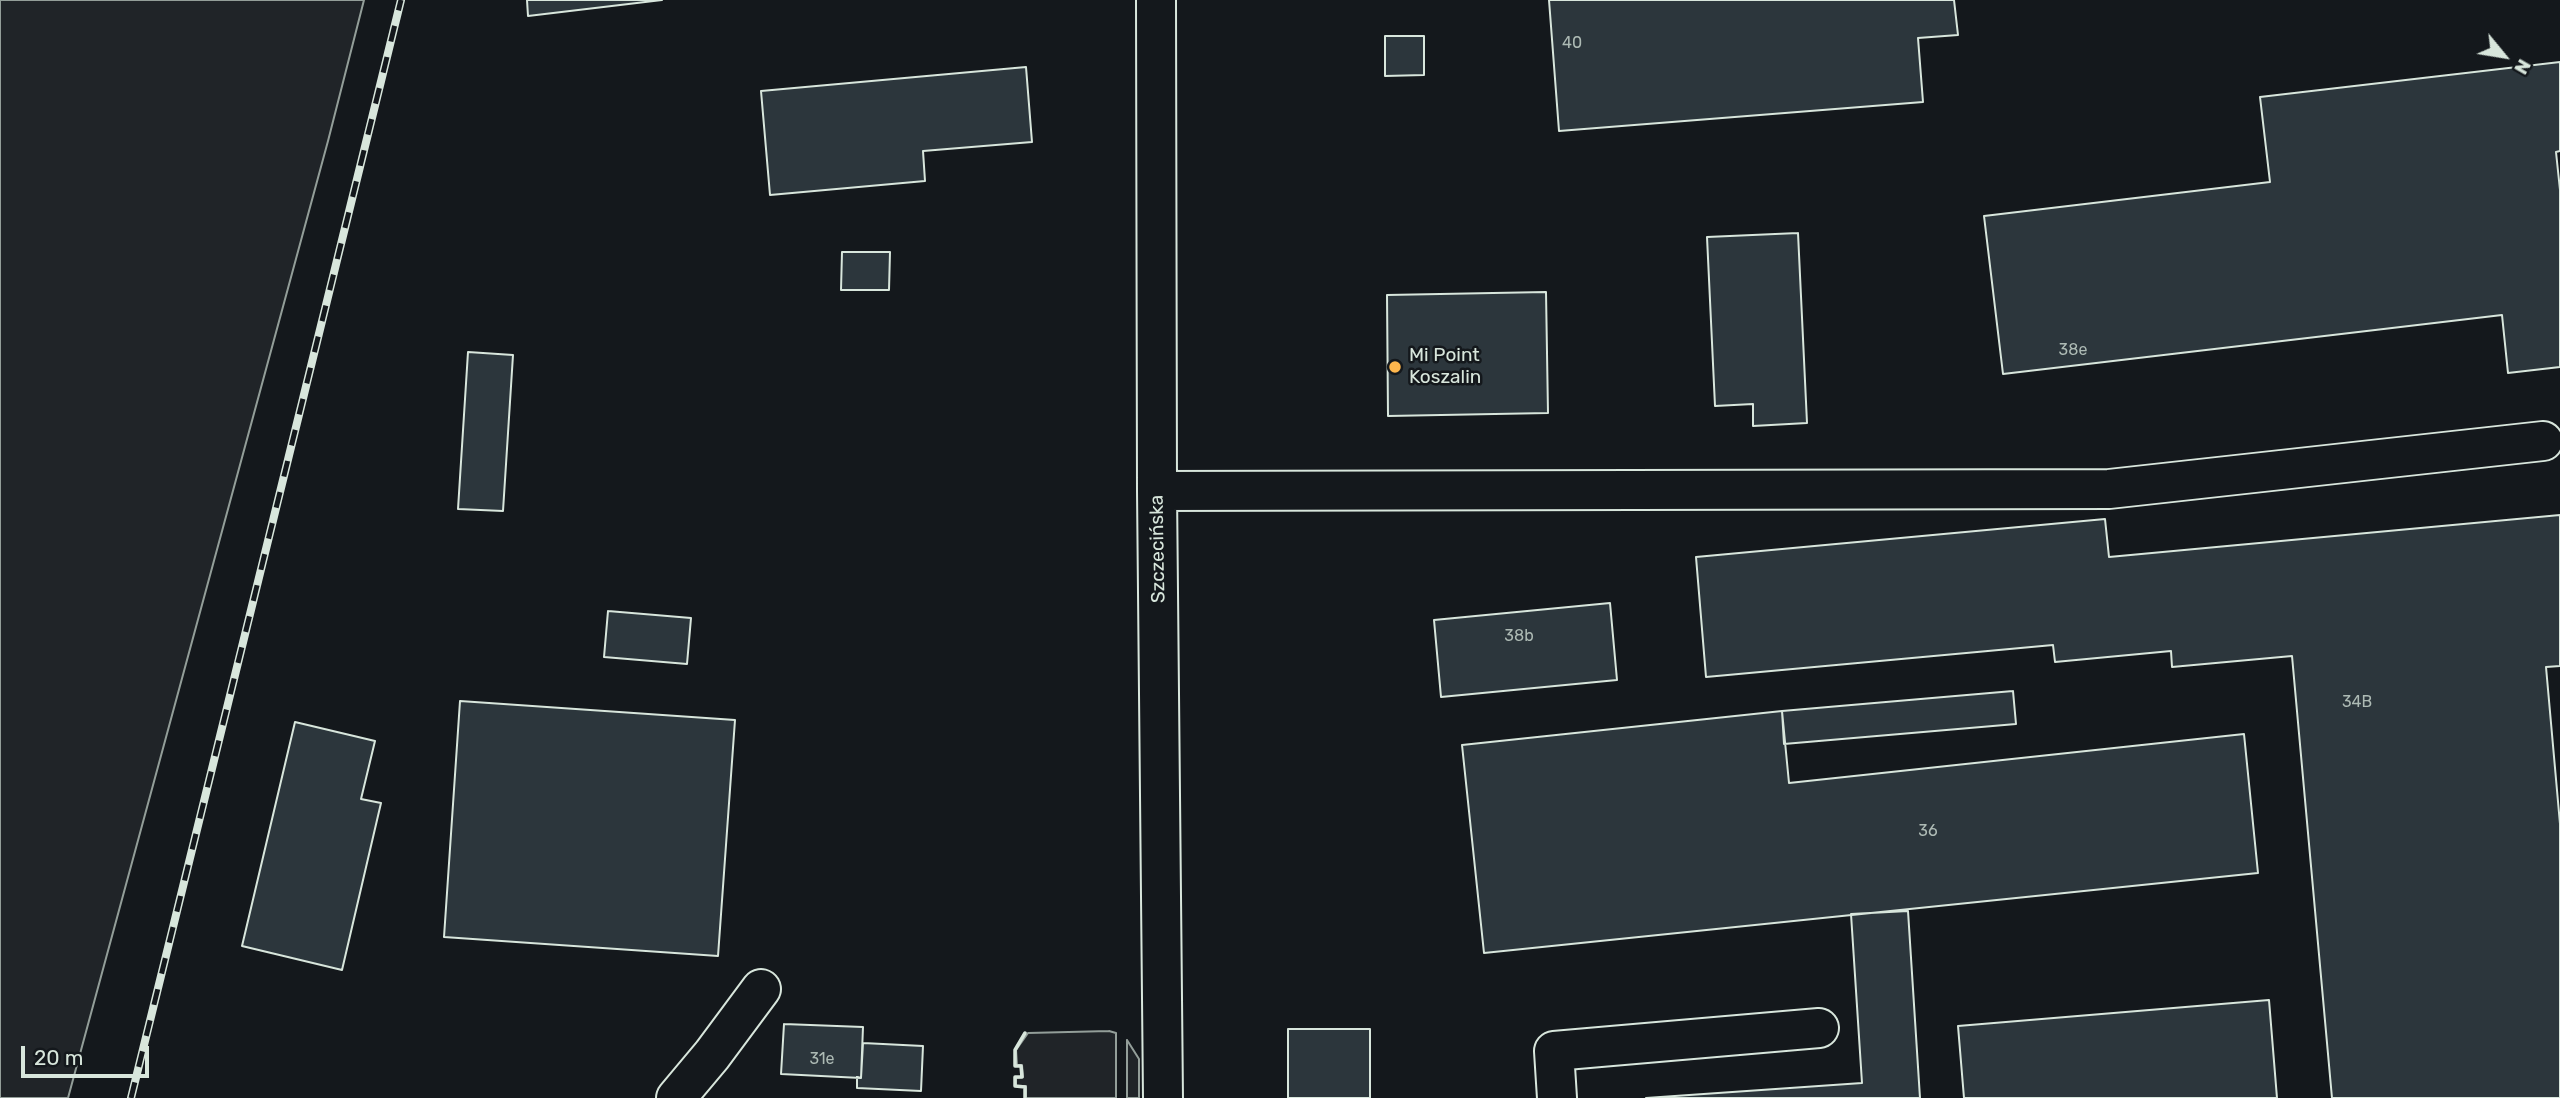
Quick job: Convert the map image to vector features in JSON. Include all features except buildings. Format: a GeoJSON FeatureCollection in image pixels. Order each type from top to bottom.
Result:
{"type":"FeatureCollection","features":[{"type":"Feature","properties":{"kind":"street","name":"Szczecińska"},"geometry":{"type":"LineString","coordinates":[[1156,0],[1157,491],[1163,1098]]}},
{"type":"Feature","properties":{"kind":"street"},"geometry":{"type":"LineString","coordinates":[[1157,491],[2109,489],[2543,441]]}},
{"type":"Feature","properties":{"kind":"street"},"geometry":{"type":"LineString","coordinates":[[676,1098],[761,989]]}},
{"type":"Feature","properties":{"kind":"street"},"geometry":{"type":"LineString","coordinates":[[1557,1098],[1554,1051],[1819,1028]]}},
{"type":"Feature","properties":{"kind":"shaded area"},"geometry":{"type":"Polygon","coordinates":[[[0,0],[364,0],[68,1098],[0,1098],[0,0]]]}},
{"type":"Feature","properties":{"kind":"shaded area"},"geometry":{"type":"Polygon","coordinates":[[[1028,1033],[1116,1033],[1116,1098],[1026,1098],[1026,1086],[1016,1086],[1016,1078],[1023,1077],[1022,1065],[1017,1065],[1016,1050],[1028,1033]]]}},
{"type":"Feature","properties":{"kind":"shaded area"},"geometry":{"type":"Polygon","coordinates":[[[1127,1040],[1139,1059],[1139,1098],[1127,1098],[1127,1040]]]}},
{"type":"Feature","properties":{"kind":"railway"},"geometry":{"type":"LineString","coordinates":[[131,1098],[401,0]]}},
{"type":"Feature","properties":{"kind":"wall"},"geometry":{"type":"LineString","coordinates":[[1025,1033],[1015,1050],[1015,1066],[1021,1066],[1022,1077],[1015,1077],[1015,1086],[1025,1087],[1025,1098]]}},
{"type":"Feature","properties":{"kind":"place","name":"Mi Point Koszalin"},"geometry":{"type":"Point","coordinates":[1395,367]}}]}
